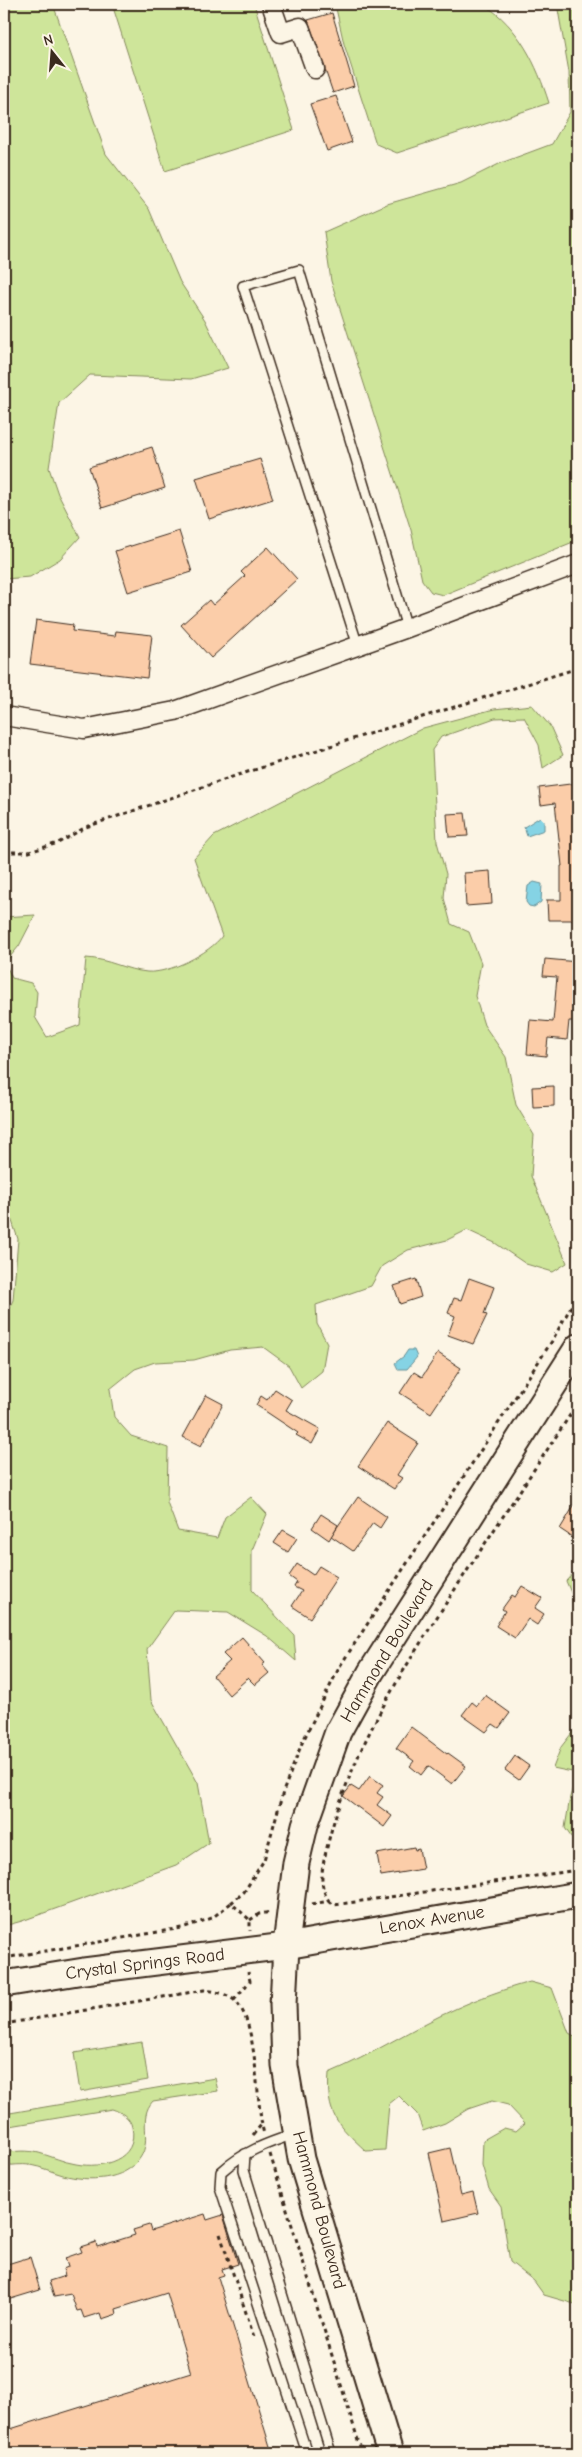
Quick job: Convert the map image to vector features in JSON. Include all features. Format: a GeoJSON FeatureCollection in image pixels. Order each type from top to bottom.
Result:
{"type":"FeatureCollection","features":[{"type":"Feature","properties":{"kind":"street"},"geometry":{"type":"LineString","coordinates":[[271,4],[281,33],[300,27],[315,69]]}},
{"type":"Feature","properties":{"kind":"street"},"geometry":{"type":"LineString","coordinates":[[4,716],[84,729],[175,711],[358,646],[578,564]]}},
{"type":"Feature","properties":{"kind":"street","name":"Hammond Boulevard"},"geometry":{"type":"LineString","coordinates":[[390,2453],[301,2159],[285,2066],[283,2004],[286,1946],[296,1863],[305,1824],[338,1732],[370,1672],[578,1347]]}},
{"type":"Feature","properties":{"kind":"street","name":"Lenox Avenue"},"geometry":{"type":"LineString","coordinates":[[286,1946],[578,1895]]}},
{"type":"Feature","properties":{"kind":"street","name":"Crystal Springs Road"},"geometry":{"type":"LineString","coordinates":[[4,1984],[84,1971],[286,1946]]}},
{"type":"Feature","properties":{"kind":"lane"},"geometry":{"type":"LineString","coordinates":[[358,646],[243,286],[299,270],[407,628]]}},
{"type":"Feature","properties":{"kind":"lane"},"geometry":{"type":"LineString","coordinates":[[297,2133],[266,2143],[245,2154],[221,2172],[220,2187],[306,2453]]}},
{"type":"Feature","properties":{"kind":"lane"},"geometry":{"type":"LineString","coordinates":[[245,2154],[244,2170],[331,2453]]}},
{"type":"Feature","properties":{"kind":"path"},"geometry":{"type":"LineString","coordinates":[[4,852],[29,852],[58,843],[86,827],[235,776],[578,668]]}},
{"type":"Feature","properties":{"kind":"path"},"geometry":{"type":"LineString","coordinates":[[578,1403],[426,1634],[360,1750],[334,1820],[321,1876],[321,1889],[334,1905],[578,1870]]}},
{"type":"Feature","properties":{"kind":"path"},"geometry":{"type":"LineString","coordinates":[[250,1920],[259,1914],[329,1901]]}},
{"type":"Feature","properties":{"kind":"path"},"geometry":{"type":"LineString","coordinates":[[4,2024],[204,1990],[219,1992],[234,2000],[246,2017],[261,2125],[266,2143],[362,2453]]}},
{"type":"Feature","properties":{"kind":"green space"},"geometry":{"type":"Polygon","coordinates":[[[4,4],[53,4],[106,154],[149,209],[180,282],[205,320],[228,368],[191,379],[90,375],[59,403],[49,468],[58,494],[80,537],[60,559],[30,577],[4,579],[4,4]]]}},
{"type":"Feature","properties":{"kind":"green space"},"geometry":{"type":"Polygon","coordinates":[[[112,4],[254,4],[294,130],[165,171],[112,4]]]}},
{"type":"Feature","properties":{"kind":"green space"},"geometry":{"type":"Polygon","coordinates":[[[335,4],[483,4],[507,23],[517,35],[539,75],[549,103],[397,153],[376,144],[344,44],[335,4]]]}},
{"type":"Feature","properties":{"kind":"green space"},"geometry":{"type":"Polygon","coordinates":[[[557,4],[578,4],[578,540],[443,595],[431,592],[422,580],[411,530],[331,281],[324,232],[387,204],[461,183],[501,163],[552,144],[570,112],[569,72],[557,4]]]}},
{"type":"Feature","properties":{"kind":"green space"},"geometry":{"type":"Polygon","coordinates":[[[532,705],[550,726],[563,755],[543,768],[539,745],[524,717],[495,718],[441,737],[432,750],[437,842],[446,874],[444,898],[451,924],[469,932],[481,963],[475,996],[484,1025],[506,1057],[516,1105],[534,1135],[531,1176],[567,1263],[553,1272],[526,1264],[495,1243],[467,1230],[447,1240],[408,1250],[382,1266],[371,1286],[316,1305],[317,1324],[327,1343],[322,1371],[301,1388],[289,1366],[263,1347],[230,1350],[194,1360],[155,1362],[135,1369],[110,1389],[114,1417],[131,1436],[168,1448],[167,1502],[178,1531],[217,1538],[225,1517],[251,1497],[267,1514],[252,1550],[252,1590],[294,1635],[296,1661],[267,1636],[228,1612],[175,1610],[147,1649],[151,1700],[198,1783],[209,1843],[176,1865],[4,1926],[4,1320],[13,1300],[18,1239],[4,1197],[4,917],[35,915],[19,946],[5,963],[12,978],[31,983],[37,992],[35,1017],[47,1037],[80,1025],[86,958],[102,960],[139,971],[156,972],[177,966],[199,955],[216,943],[222,936],[194,858],[214,836],[423,728],[494,709],[532,705]]]}},
{"type":"Feature","properties":{"kind":"green space"},"geometry":{"type":"Polygon","coordinates":[[[578,1568],[578,1609],[566,1581],[578,1568]]]}},
{"type":"Feature","properties":{"kind":"green space"},"geometry":{"type":"Polygon","coordinates":[[[578,1725],[578,1847],[565,1828],[570,1797],[577,1773],[553,1768],[561,1747],[578,1725]]]}},
{"type":"Feature","properties":{"kind":"green space"},"geometry":{"type":"Polygon","coordinates":[[[530,1982],[552,1988],[569,2033],[578,2038],[578,2305],[544,2295],[534,2281],[510,2262],[501,2206],[489,2189],[482,2165],[483,2140],[504,2128],[516,2131],[525,2123],[508,2105],[492,2101],[468,2109],[445,2123],[423,2131],[417,2114],[399,2096],[389,2104],[385,2150],[366,2151],[341,2126],[329,2099],[329,2073],[455,2009],[492,1994],[530,1982]]]}},
{"type":"Feature","properties":{"kind":"green space"},"geometry":{"type":"Polygon","coordinates":[[[142,2042],[148,2080],[80,2092],[74,2053],[142,2042]]]}},
{"type":"Feature","properties":{"kind":"green space"},"geometry":{"type":"Polygon","coordinates":[[[215,2078],[218,2091],[153,2101],[146,2114],[144,2151],[133,2166],[116,2175],[105,2178],[83,2179],[30,2165],[4,2166],[4,2153],[21,2151],[39,2153],[76,2164],[97,2165],[107,2163],[124,2155],[130,2147],[133,2138],[129,2120],[122,2113],[112,2109],[4,2127],[4,2114],[215,2078]]]}},
{"type":"Feature","properties":{"kind":"water"},"geometry":{"type":"Polygon","coordinates":[[[540,817],[544,821],[544,830],[527,836],[524,827],[540,817]]]}},
{"type":"Feature","properties":{"kind":"water"},"geometry":{"type":"Polygon","coordinates":[[[534,882],[542,884],[541,902],[534,907],[529,906],[526,902],[528,886],[534,882]]]}},
{"type":"Feature","properties":{"kind":"water"},"geometry":{"type":"Polygon","coordinates":[[[408,1350],[414,1350],[417,1357],[407,1369],[398,1369],[395,1363],[408,1350]]]}},
{"type":"Feature","properties":{"kind":"building"},"geometry":{"type":"Polygon","coordinates":[[[332,13],[354,86],[333,93],[308,20],[332,13]]]}},
{"type":"Feature","properties":{"kind":"building"},"geometry":{"type":"Polygon","coordinates":[[[336,96],[352,142],[327,151],[310,104],[336,96]]]}},
{"type":"Feature","properties":{"kind":"building"},"geometry":{"type":"Polygon","coordinates":[[[152,447],[165,488],[102,508],[89,467],[152,447]]]}},
{"type":"Feature","properties":{"kind":"building"},"geometry":{"type":"Polygon","coordinates":[[[260,459],[273,499],[209,519],[196,478],[260,459]]]}},
{"type":"Feature","properties":{"kind":"building"},"geometry":{"type":"Polygon","coordinates":[[[179,531],[192,572],[128,592],[115,551],[179,531]]]}},
{"type":"Feature","properties":{"kind":"building"},"geometry":{"type":"Polygon","coordinates":[[[268,547],[297,579],[211,658],[181,625],[209,600],[213,605],[245,576],[241,572],[268,547]]]}},
{"type":"Feature","properties":{"kind":"building"},"geometry":{"type":"Polygon","coordinates":[[[36,620],[73,625],[72,631],[115,636],[116,631],[152,635],[147,678],[30,664],[36,620]]]}},
{"type":"Feature","properties":{"kind":"building"},"geometry":{"type":"Polygon","coordinates":[[[578,783],[578,920],[548,920],[547,900],[561,900],[562,866],[555,803],[541,805],[539,788],[578,783]]]}},
{"type":"Feature","properties":{"kind":"building"},"geometry":{"type":"Polygon","coordinates":[[[465,813],[468,836],[449,837],[447,814],[465,813]]]}},
{"type":"Feature","properties":{"kind":"building"},"geometry":{"type":"Polygon","coordinates":[[[490,871],[492,904],[466,906],[464,873],[490,871]]]}},
{"type":"Feature","properties":{"kind":"building"},"geometry":{"type":"Polygon","coordinates":[[[545,959],[578,962],[578,1021],[569,1021],[567,1040],[548,1038],[546,1056],[527,1054],[530,1020],[553,1022],[557,977],[543,976],[545,959]]]}},
{"type":"Feature","properties":{"kind":"building"},"geometry":{"type":"Polygon","coordinates":[[[554,1086],[554,1106],[533,1107],[532,1087],[554,1086]]]}},
{"type":"Feature","properties":{"kind":"building"},"geometry":{"type":"Polygon","coordinates":[[[469,1278],[494,1287],[484,1314],[487,1315],[473,1344],[448,1335],[455,1316],[448,1313],[454,1298],[461,1300],[469,1278]]]}},
{"type":"Feature","properties":{"kind":"building"},"geometry":{"type":"Polygon","coordinates":[[[416,1279],[421,1297],[400,1304],[394,1286],[416,1279]]]}},
{"type":"Feature","properties":{"kind":"building"},"geometry":{"type":"Polygon","coordinates":[[[438,1353],[461,1368],[431,1413],[400,1393],[414,1372],[422,1377],[438,1353]]]}},
{"type":"Feature","properties":{"kind":"building"},"geometry":{"type":"Polygon","coordinates":[[[275,1389],[292,1400],[286,1410],[320,1429],[312,1444],[296,1435],[298,1433],[256,1405],[261,1396],[267,1400],[275,1389]]]}},
{"type":"Feature","properties":{"kind":"building"},"geometry":{"type":"Polygon","coordinates":[[[206,1395],[223,1404],[201,1446],[183,1437],[206,1395]]]}},
{"type":"Feature","properties":{"kind":"building"},"geometry":{"type":"Polygon","coordinates":[[[387,1423],[418,1443],[397,1475],[402,1478],[394,1489],[358,1466],[387,1423]]]}},
{"type":"Feature","properties":{"kind":"building"},"geometry":{"type":"Polygon","coordinates":[[[358,1497],[387,1517],[380,1528],[373,1523],[353,1551],[331,1536],[358,1497]]]}},
{"type":"Feature","properties":{"kind":"building"},"geometry":{"type":"Polygon","coordinates":[[[578,1499],[578,1541],[560,1529],[578,1499]]]}},
{"type":"Feature","properties":{"kind":"building"},"geometry":{"type":"Polygon","coordinates":[[[321,1514],[338,1525],[329,1540],[312,1528],[321,1514]]]}},
{"type":"Feature","properties":{"kind":"building"},"geometry":{"type":"Polygon","coordinates":[[[283,1530],[297,1538],[288,1552],[274,1543],[283,1530]]]}},
{"type":"Feature","properties":{"kind":"building"},"geometry":{"type":"Polygon","coordinates":[[[297,1564],[313,1575],[319,1566],[337,1577],[310,1618],[292,1606],[302,1591],[294,1587],[297,1582],[289,1576],[297,1564]]]}},
{"type":"Feature","properties":{"kind":"building"},"geometry":{"type":"Polygon","coordinates":[[[522,1586],[542,1598],[535,1608],[544,1614],[537,1625],[528,1619],[515,1638],[496,1626],[505,1611],[502,1609],[512,1595],[515,1597],[522,1586]]]}},
{"type":"Feature","properties":{"kind":"building"},"geometry":{"type":"Polygon","coordinates":[[[242,1637],[265,1663],[262,1665],[269,1673],[255,1685],[248,1678],[229,1695],[213,1676],[230,1661],[223,1654],[242,1637]]]}},
{"type":"Feature","properties":{"kind":"building"},"geometry":{"type":"Polygon","coordinates":[[[485,1695],[510,1713],[499,1728],[493,1724],[486,1732],[462,1715],[472,1702],[477,1706],[485,1695]]]}},
{"type":"Feature","properties":{"kind":"building"},"geometry":{"type":"Polygon","coordinates":[[[411,1727],[466,1766],[452,1784],[428,1766],[421,1775],[410,1766],[414,1761],[396,1748],[411,1727]]]}},
{"type":"Feature","properties":{"kind":"building"},"geometry":{"type":"Polygon","coordinates":[[[515,1756],[529,1766],[519,1780],[505,1770],[515,1756]]]}},
{"type":"Feature","properties":{"kind":"building"},"geometry":{"type":"Polygon","coordinates":[[[370,1776],[383,1785],[377,1793],[383,1797],[377,1805],[392,1816],[384,1827],[343,1796],[351,1786],[359,1791],[370,1776]]]}},
{"type":"Feature","properties":{"kind":"building"},"geometry":{"type":"Polygon","coordinates":[[[414,1847],[415,1850],[419,1849],[423,1869],[381,1876],[377,1854],[414,1847]]]}},
{"type":"Feature","properties":{"kind":"building"},"geometry":{"type":"Polygon","coordinates":[[[450,2148],[461,2195],[473,2192],[478,2213],[444,2221],[429,2153],[450,2148]]]}},
{"type":"Feature","properties":{"kind":"building"},"geometry":{"type":"Polygon","coordinates":[[[205,2214],[207,2220],[223,2215],[238,2264],[222,2269],[224,2275],[218,2277],[272,2453],[4,2453],[4,2431],[191,2373],[167,2293],[116,2309],[117,2314],[102,2319],[100,2313],[84,2318],[81,2310],[77,2311],[71,2294],[54,2297],[49,2281],[65,2276],[63,2269],[68,2267],[65,2258],[82,2252],[80,2247],[96,2242],[97,2247],[135,2235],[133,2230],[149,2225],[151,2231],[205,2214]]]}},
{"type":"Feature","properties":{"kind":"building"},"geometry":{"type":"Polygon","coordinates":[[[30,2257],[40,2290],[4,2301],[4,2265],[30,2257]]]}}]}
